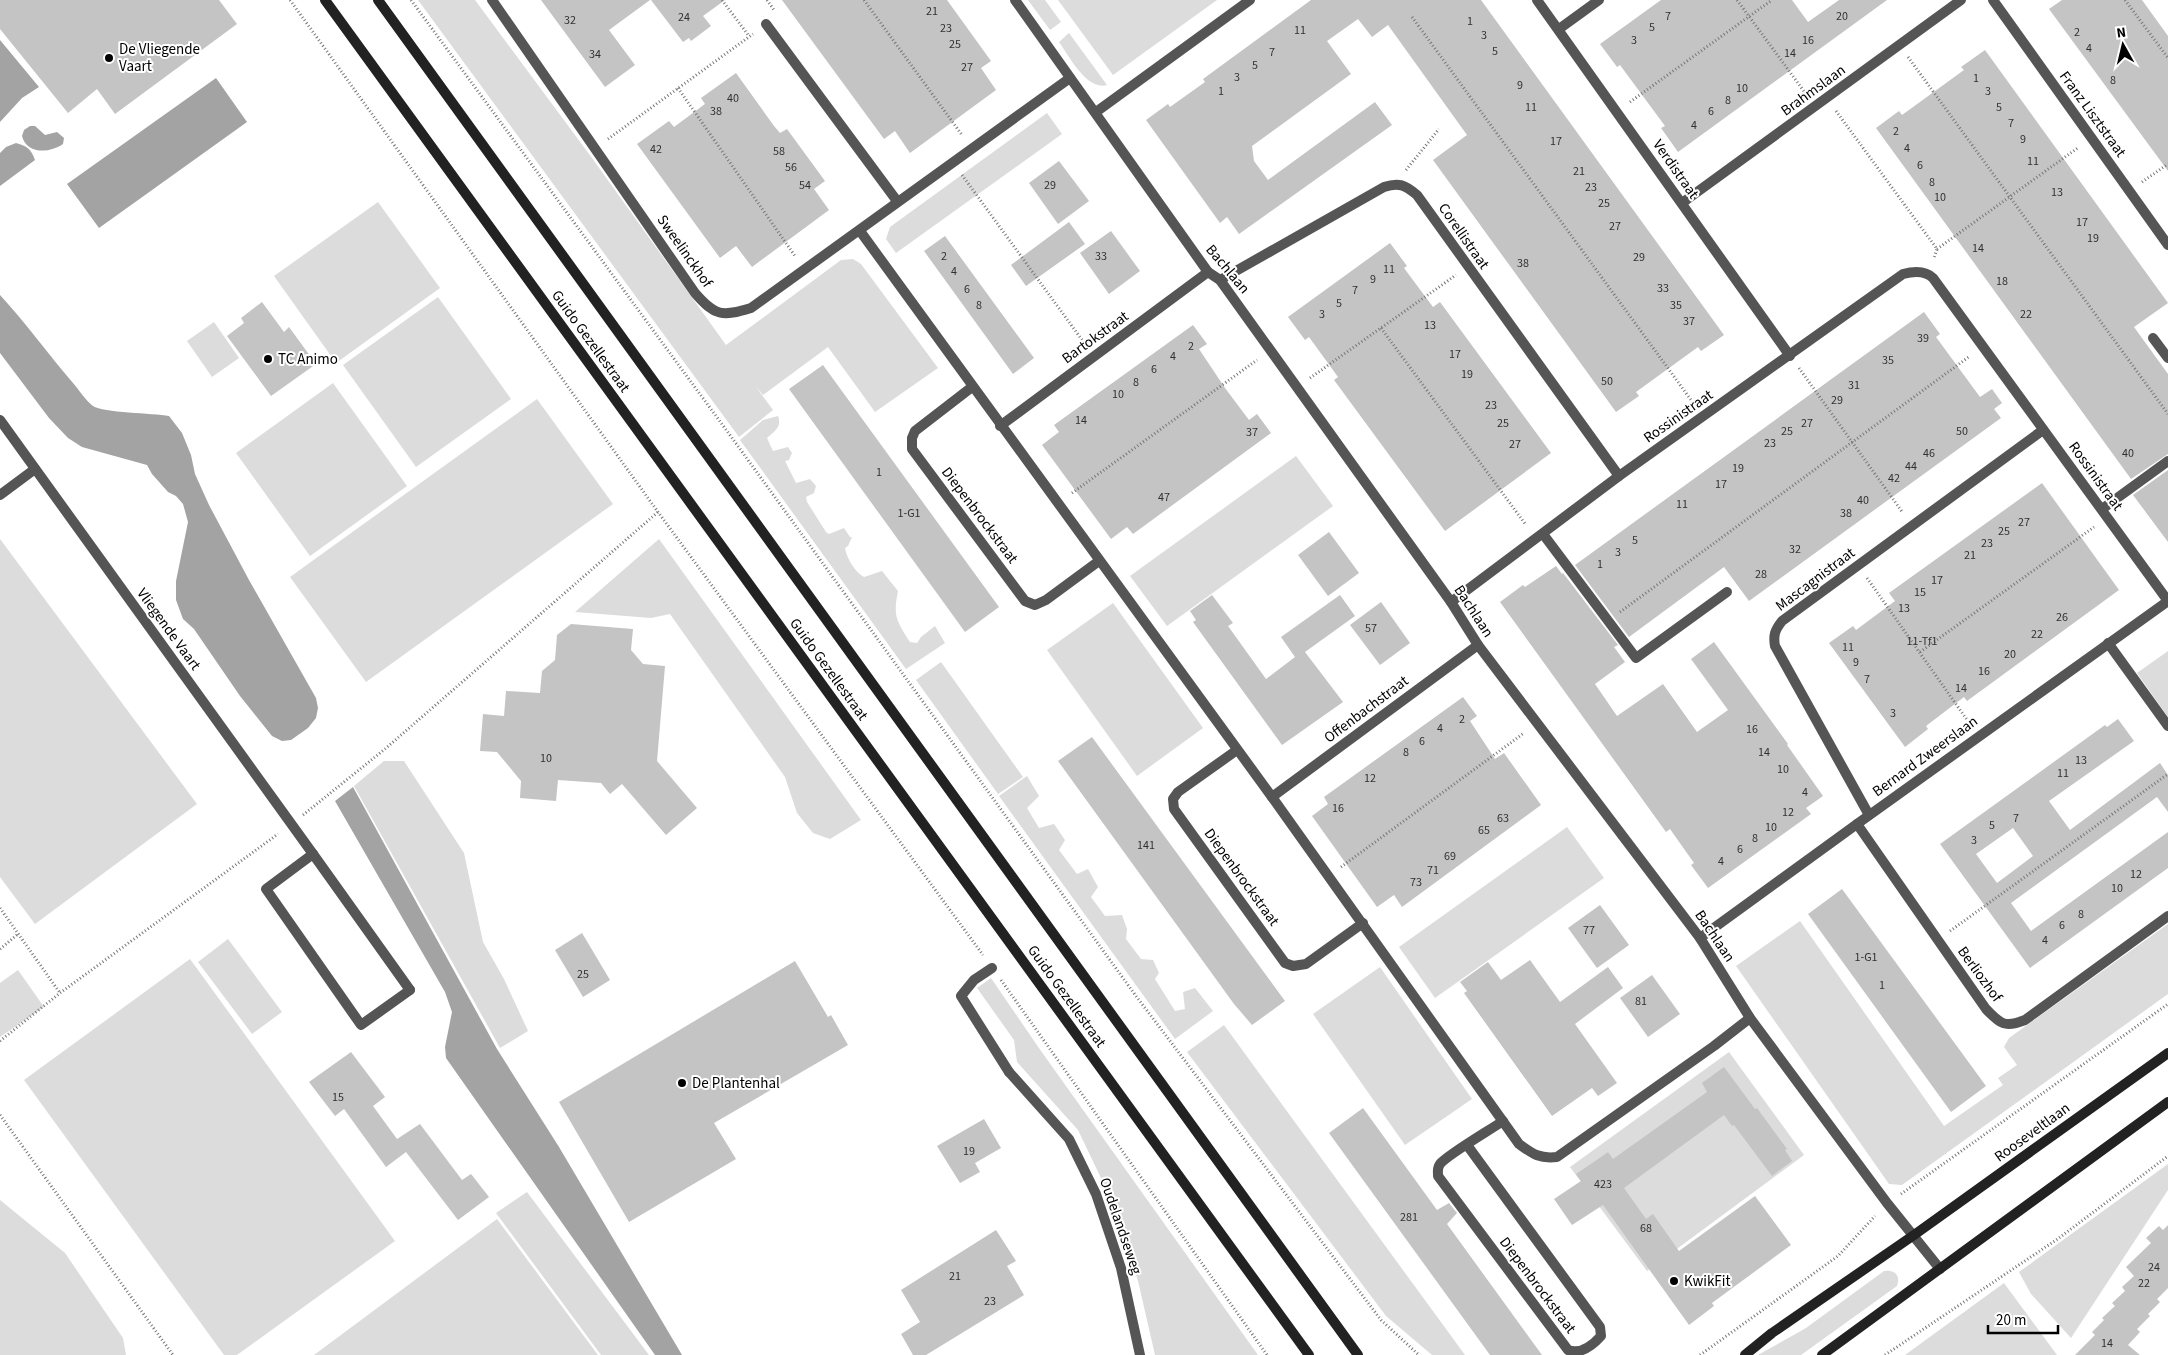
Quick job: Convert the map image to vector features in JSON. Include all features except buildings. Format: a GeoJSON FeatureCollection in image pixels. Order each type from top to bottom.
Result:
{"type":"FeatureCollection","features":[{"type":"Feature","properties":{"kind":"main road","name":"Guido Gezellestraat"},"geometry":{"type":"LineString","coordinates":[[325,0],[1309,1355]]}},
{"type":"Feature","properties":{"kind":"main road","name":"Guido Gezellestraat"},"geometry":{"type":"LineString","coordinates":[[378,0],[1358,1355]]}},
{"type":"Feature","properties":{"kind":"main road","name":"Rooseveltlaan"},"geometry":{"type":"LineString","coordinates":[[1744,1355],[1772,1333],[1914,1235],[2168,1053]]}},
{"type":"Feature","properties":{"kind":"main road"},"geometry":{"type":"LineString","coordinates":[[1822,1355],[2168,1102]]}},
{"type":"Feature","properties":{"kind":"street","name":"Sweelinckhof"},"geometry":{"type":"LineString","coordinates":[[492,0],[695,293],[708,308],[729,315],[751,308],[1070,78]]}},
{"type":"Feature","properties":{"kind":"street","name":"Bachlaan"},"geometry":{"type":"LineString","coordinates":[[1015,0],[1208,272],[1220,280],[1452,602],[1478,645],[1700,938],[1750,1018],[1887,1203],[1914,1235]]}},
{"type":"Feature","properties":{"kind":"street"},"geometry":{"type":"LineString","coordinates":[[1096,112],[1250,0]]}},
{"type":"Feature","properties":{"kind":"street","name":"Verdistraat"},"geometry":{"type":"LineString","coordinates":[[1536,0],[1559,29],[1790,356]]}},
{"type":"Feature","properties":{"kind":"street"},"geometry":{"type":"LineString","coordinates":[[1559,29],[1599,0]]}},
{"type":"Feature","properties":{"kind":"street","name":"Brahmslaan"},"geometry":{"type":"LineString","coordinates":[[1682,203],[1961,0]]}},
{"type":"Feature","properties":{"kind":"street","name":"Franz Lisztstraat"},"geometry":{"type":"LineString","coordinates":[[1993,0],[2168,245]]}},
{"type":"Feature","properties":{"kind":"street"},"geometry":{"type":"LineString","coordinates":[[766,24],[897,201]]}},
{"type":"Feature","properties":{"kind":"street"},"geometry":{"type":"LineString","coordinates":[[1220,280],[1384,187],[1395,184]]}},
{"type":"Feature","properties":{"kind":"street","name":"Corellistraat"},"geometry":{"type":"LineString","coordinates":[[1395,184],[1408,188],[1417,195],[1619,476]]}},
{"type":"Feature","properties":{"kind":"street"},"geometry":{"type":"LineString","coordinates":[[860,231],[1000,426],[1272,797],[1519,1144],[1532,1154],[1544,1158],[1557,1157],[1714,1046],[1750,1018]]}},
{"type":"Feature","properties":{"kind":"street","name":"Rossinistraat"},"geometry":{"type":"LineString","coordinates":[[1452,602],[1619,476],[1790,356],[1902,274],[1913,271],[1928,273],[2168,601]]}},
{"type":"Feature","properties":{"kind":"street","name":"Bartokstraat"},"geometry":{"type":"LineString","coordinates":[[1000,426],[1208,272]]}},
{"type":"Feature","properties":{"kind":"street"},"geometry":{"type":"LineString","coordinates":[[2153,338],[2168,358]]}},
{"type":"Feature","properties":{"kind":"street","name":"Diepenbrockstraat"},"geometry":{"type":"LineString","coordinates":[[972,387],[915,432],[912,438],[912,449],[1025,601],[1035,606],[1099,561]]}},
{"type":"Feature","properties":{"kind":"street","name":"Vliegende Vaart"},"geometry":{"type":"LineString","coordinates":[[0,420],[313,854],[410,990],[361,1024],[266,889],[313,854]]}},
{"type":"Feature","properties":{"kind":"street","name":"Mascagnistraat"},"geometry":{"type":"LineString","coordinates":[[1869,815],[1775,646],[1773,636],[1782,621],[2043,430]]}},
{"type":"Feature","properties":{"kind":"street"},"geometry":{"type":"LineString","coordinates":[[2105,513],[2168,461]]}},
{"type":"Feature","properties":{"kind":"street"},"geometry":{"type":"LineString","coordinates":[[0,495],[35,469]]}},
{"type":"Feature","properties":{"kind":"street"},"geometry":{"type":"LineString","coordinates":[[1539,536],[1636,658],[1728,592]]}},
{"type":"Feature","properties":{"kind":"street","name":"Bernard Zweerslaan"},"geometry":{"type":"LineString","coordinates":[[1700,938],[2168,601]]}},
{"type":"Feature","properties":{"kind":"street"},"geometry":{"type":"LineString","coordinates":[[2108,643],[2168,726]]}},
{"type":"Feature","properties":{"kind":"street","name":"Offenbachstraat"},"geometry":{"type":"LineString","coordinates":[[1272,797],[1478,645]]}},
{"type":"Feature","properties":{"kind":"street","name":"Diepenbrockstraat"},"geometry":{"type":"LineString","coordinates":[[1237,750],[1178,792],[1173,799],[1174,809],[1286,963],[1293,966],[1306,964],[1363,924]]}},
{"type":"Feature","properties":{"kind":"street","name":"Berliozhof"},"geometry":{"type":"LineString","coordinates":[[1856,824],[1986,1009],[1997,1021],[2011,1026],[2025,1020],[2168,916]]}},
{"type":"Feature","properties":{"kind":"street","name":"Oudelandseweg"},"geometry":{"type":"LineString","coordinates":[[992,968],[974,980],[961,996],[1009,1072],[1069,1139],[1096,1194],[1122,1268],[1140,1355]]}},
{"type":"Feature","properties":{"kind":"street","name":"Diepenbrockstraat"},"geometry":{"type":"LineString","coordinates":[[1467,1145],[1600,1327],[1601,1336],[1584,1350],[1575,1353],[1568,1350],[1438,1176],[1438,1167],[1441,1162],[1503,1121]]}},
{"type":"Feature","properties":{"kind":"street"},"geometry":{"type":"LineString","coordinates":[[1914,1235],[1940,1269]]}},
{"type":"Feature","properties":{"kind":"path"},"geometry":{"type":"LineString","coordinates":[[290,0],[658,512],[992,968],[1267,1355]]}},
{"type":"Feature","properties":{"kind":"path"},"geometry":{"type":"LineString","coordinates":[[411,0],[733,439],[1136,996],[1381,1320],[1419,1355]]}},
{"type":"Feature","properties":{"kind":"path"},"geometry":{"type":"LineString","coordinates":[[722,0],[749,36]]}},
{"type":"Feature","properties":{"kind":"path"},"geometry":{"type":"LineString","coordinates":[[596,148],[778,15],[767,0]]}},
{"type":"Feature","properties":{"kind":"path"},"geometry":{"type":"LineString","coordinates":[[864,0],[972,148]]}},
{"type":"Feature","properties":{"kind":"path"},"geometry":{"type":"LineString","coordinates":[[1738,0],[1815,107]]}},
{"type":"Feature","properties":{"kind":"path"},"geometry":{"type":"LineString","coordinates":[[1617,111],[1772,0]]}},
{"type":"Feature","properties":{"kind":"path"},"geometry":{"type":"LineString","coordinates":[[2125,0],[2168,58]]}},
{"type":"Feature","properties":{"kind":"path"},"geometry":{"type":"LineString","coordinates":[[1412,16],[1703,417]]}},
{"type":"Feature","properties":{"kind":"path"},"geometry":{"type":"LineString","coordinates":[[1900,45],[2168,414]]}},
{"type":"Feature","properties":{"kind":"path"},"geometry":{"type":"LineString","coordinates":[[678,88],[805,270]]}},
{"type":"Feature","properties":{"kind":"path"},"geometry":{"type":"LineString","coordinates":[[1826,98],[1937,249]]}},
{"type":"Feature","properties":{"kind":"path"},"geometry":{"type":"LineString","coordinates":[[1395,184],[1439,129]]}},
{"type":"Feature","properties":{"kind":"path"},"geometry":{"type":"LineString","coordinates":[[1928,273],[1937,249],[2091,138]]}},
{"type":"Feature","properties":{"kind":"path"},"geometry":{"type":"LineString","coordinates":[[952,162],[1094,356]]}},
{"type":"Feature","properties":{"kind":"path"},"geometry":{"type":"LineString","coordinates":[[2130,191],[2168,164]]}},
{"type":"Feature","properties":{"kind":"path"},"geometry":{"type":"LineString","coordinates":[[1297,388],[1467,267]]}},
{"type":"Feature","properties":{"kind":"path"},"geometry":{"type":"LineString","coordinates":[[1381,328],[1539,536]]}},
{"type":"Feature","properties":{"kind":"path"},"geometry":{"type":"LineString","coordinates":[[1608,621],[1983,347]]}},
{"type":"Feature","properties":{"kind":"path"},"geometry":{"type":"LineString","coordinates":[[1057,504],[1270,350]]}},
{"type":"Feature","properties":{"kind":"path"},"geometry":{"type":"LineString","coordinates":[[1790,356],[1912,526]]}},
{"type":"Feature","properties":{"kind":"path"},"geometry":{"type":"LineString","coordinates":[[0,1041],[60,993],[291,825],[385,749],[658,512]]}},
{"type":"Feature","properties":{"kind":"path"},"geometry":{"type":"LineString","coordinates":[[1920,652],[2105,513]]}},
{"type":"Feature","properties":{"kind":"path"},"geometry":{"type":"LineString","coordinates":[[1858,565],[1979,736]]}},
{"type":"Feature","properties":{"kind":"path"},"geometry":{"type":"LineString","coordinates":[[1328,876],[1538,723]]}},
{"type":"Feature","properties":{"kind":"path"},"geometry":{"type":"LineString","coordinates":[[1938,940],[2168,774]]}},
{"type":"Feature","properties":{"kind":"path"},"geometry":{"type":"LineString","coordinates":[[0,908],[60,993]]}},
{"type":"Feature","properties":{"kind":"path"},"geometry":{"type":"LineString","coordinates":[[0,949],[18,934]]}},
{"type":"Feature","properties":{"kind":"path"},"geometry":{"type":"LineString","coordinates":[[1700,1355],[1838,1256],[1887,1203],[2168,1004]]}},
{"type":"Feature","properties":{"kind":"path"},"geometry":{"type":"LineString","coordinates":[[0,1115],[173,1355]]}},
{"type":"Feature","properties":{"kind":"path"},"geometry":{"type":"LineString","coordinates":[[1885,1355],[2059,1238],[2168,1156]]}},
{"type":"Feature","properties":{"kind":"shaded area"},"geometry":{"type":"Polygon","coordinates":[[[418,0],[475,0],[592,158],[726,345],[841,260],[853,259],[861,264],[938,368],[875,412],[828,347],[763,395],[756,387],[773,410],[739,437],[418,0]]]}},
{"type":"Feature","properties":{"kind":"shaded area"},"geometry":{"type":"Polygon","coordinates":[[[1028,0],[1045,0],[1061,22],[1050,30],[1028,0]]]}},
{"type":"Feature","properties":{"kind":"shaded area"},"geometry":{"type":"Polygon","coordinates":[[[1058,0],[1217,0],[1113,75],[1058,0]]]}},
{"type":"Feature","properties":{"kind":"shaded area"},"geometry":{"type":"Polygon","coordinates":[[[1069,33],[1107,85],[1092,83],[1073,63],[1059,42],[1069,33]]]}},
{"type":"Feature","properties":{"kind":"shaded area"},"geometry":{"type":"Polygon","coordinates":[[[0,40],[39,87],[22,98],[0,122],[0,40]]]}},
{"type":"Feature","properties":{"kind":"shaded area"},"geometry":{"type":"Polygon","coordinates":[[[216,78],[247,122],[99,228],[67,184],[216,78]]]}},
{"type":"Feature","properties":{"kind":"shaded area"},"geometry":{"type":"Polygon","coordinates":[[[1047,113],[1062,134],[896,253],[886,239],[890,227],[1047,113]]]}},
{"type":"Feature","properties":{"kind":"shaded area"},"geometry":{"type":"Polygon","coordinates":[[[30,126],[35,126],[45,135],[57,132],[64,138],[63,144],[46,150],[29,147],[22,136],[24,130],[30,126]]]}},
{"type":"Feature","properties":{"kind":"shaded area"},"geometry":{"type":"Polygon","coordinates":[[[16,143],[28,148],[35,160],[0,186],[0,153],[6,147],[16,143]]]}},
{"type":"Feature","properties":{"kind":"shaded area"},"geometry":{"type":"Polygon","coordinates":[[[378,202],[440,288],[336,363],[274,276],[378,202]]]}},
{"type":"Feature","properties":{"kind":"shaded area"},"geometry":{"type":"Polygon","coordinates":[[[0,295],[93,406],[107,410],[169,416],[182,433],[191,455],[195,474],[209,505],[316,698],[318,708],[316,718],[308,728],[291,740],[282,741],[272,736],[240,696],[194,629],[183,619],[176,600],[176,581],[188,522],[183,504],[176,496],[168,492],[152,474],[147,465],[82,447],[68,438],[49,418],[0,353],[0,295]]]}},
{"type":"Feature","properties":{"kind":"shaded area"},"geometry":{"type":"Polygon","coordinates":[[[438,297],[511,399],[416,467],[343,365],[438,297]]]}},
{"type":"Feature","properties":{"kind":"shaded area"},"geometry":{"type":"Polygon","coordinates":[[[214,322],[239,358],[212,377],[187,341],[214,322]]]}},
{"type":"Feature","properties":{"kind":"shaded area"},"geometry":{"type":"Polygon","coordinates":[[[333,383],[407,486],[310,556],[236,453],[333,383]]]}},
{"type":"Feature","properties":{"kind":"shaded area"},"geometry":{"type":"Polygon","coordinates":[[[537,399],[613,504],[366,682],[290,577],[537,399]]]}},
{"type":"Feature","properties":{"kind":"shaded area"},"geometry":{"type":"Polygon","coordinates":[[[778,416],[778,426],[767,438],[773,451],[788,447],[792,453],[789,460],[785,461],[796,483],[810,479],[816,486],[814,493],[806,497],[807,502],[826,532],[829,534],[844,528],[852,537],[845,548],[855,569],[864,577],[882,571],[898,591],[897,618],[910,642],[917,643],[921,637],[935,626],[945,643],[906,669],[740,440],[763,420],[778,416]]]}},
{"type":"Feature","properties":{"kind":"shaded area"},"geometry":{"type":"Polygon","coordinates":[[[1296,456],[1333,506],[1167,626],[1130,576],[1296,456]]]}},
{"type":"Feature","properties":{"kind":"shaded area"},"geometry":{"type":"Polygon","coordinates":[[[0,539],[197,804],[35,924],[0,877],[0,539]]]}},
{"type":"Feature","properties":{"kind":"shaded area"},"geometry":{"type":"Polygon","coordinates":[[[659,539],[861,820],[830,839],[813,833],[797,813],[785,777],[670,614],[651,618],[575,612],[659,539]]]}},
{"type":"Feature","properties":{"kind":"shaded area"},"geometry":{"type":"Polygon","coordinates":[[[1113,603],[1203,728],[1137,776],[1047,650],[1113,603]]]}},
{"type":"Feature","properties":{"kind":"shaded area"},"geometry":{"type":"Polygon","coordinates":[[[2168,651],[2168,717],[2137,673],[2168,651]]]}},
{"type":"Feature","properties":{"kind":"shaded area"},"geometry":{"type":"Polygon","coordinates":[[[941,662],[1023,777],[998,794],[916,680],[941,662]]]}},
{"type":"Feature","properties":{"kind":"shaded area"},"geometry":{"type":"Polygon","coordinates":[[[384,761],[404,761],[464,853],[483,942],[504,979],[528,1031],[500,1048],[354,786],[384,761]]]}},
{"type":"Feature","properties":{"kind":"shaded area"},"geometry":{"type":"Polygon","coordinates":[[[1027,776],[1039,796],[1027,808],[1039,828],[1054,824],[1065,840],[1059,850],[1077,874],[1088,869],[1098,887],[1091,897],[1105,916],[1122,915],[1127,929],[1126,939],[1141,959],[1153,960],[1159,973],[1155,979],[1175,1011],[1185,1009],[1183,992],[1195,988],[1213,1011],[1175,1039],[999,796],[1027,776]]]}},
{"type":"Feature","properties":{"kind":"shaded area"},"geometry":{"type":"Polygon","coordinates":[[[353,787],[497,1049],[559,1147],[682,1355],[655,1355],[446,1058],[445,1047],[452,1012],[445,992],[335,801],[353,787]]]}},
{"type":"Feature","properties":{"kind":"shaded area"},"geometry":{"type":"Polygon","coordinates":[[[1567,827],[1604,878],[1435,998],[1399,947],[1567,827]]]}},
{"type":"Feature","properties":{"kind":"shaded area"},"geometry":{"type":"Polygon","coordinates":[[[1800,921],[1944,1126],[2003,1085],[1998,1078],[2017,1065],[2004,1047],[2009,1038],[2168,924],[2168,994],[1902,1185],[1889,1184],[1736,966],[1800,921]]]}},
{"type":"Feature","properties":{"kind":"shaded area"},"geometry":{"type":"Polygon","coordinates":[[[228,939],[282,1012],[252,1034],[198,962],[228,939]]]}},
{"type":"Feature","properties":{"kind":"shaded area"},"geometry":{"type":"Polygon","coordinates":[[[190,959],[395,1241],[237,1355],[224,1355],[24,1080],[190,959]]]}},
{"type":"Feature","properties":{"kind":"shaded area"},"geometry":{"type":"Polygon","coordinates":[[[1380,967],[1472,1099],[1405,1145],[1313,1014],[1380,967]]]}},
{"type":"Feature","properties":{"kind":"shaded area"},"geometry":{"type":"Polygon","coordinates":[[[18,970],[44,1007],[0,1037],[0,983],[18,970]]]}},
{"type":"Feature","properties":{"kind":"shaded area"},"geometry":{"type":"Polygon","coordinates":[[[991,978],[1258,1355],[1155,1355],[1138,1281],[1111,1199],[1078,1130],[1017,1062],[1014,1040],[977,988],[991,978]]]}},
{"type":"Feature","properties":{"kind":"shaded area"},"geometry":{"type":"Polygon","coordinates":[[[1224,1025],[1465,1355],[1432,1355],[1386,1316],[1187,1052],[1224,1025]]]}},
{"type":"Feature","properties":{"kind":"shaded area"},"geometry":{"type":"Polygon","coordinates":[[[1729,1052],[1804,1155],[1647,1271],[1570,1167],[1729,1052]]]}},
{"type":"Feature","properties":{"kind":"shaded area"},"geometry":{"type":"Polygon","coordinates":[[[2168,1164],[2168,1190],[2071,1338],[2031,1294],[2019,1272],[2168,1164]]]}},
{"type":"Feature","properties":{"kind":"shaded area"},"geometry":{"type":"Polygon","coordinates":[[[527,1192],[649,1355],[601,1355],[496,1213],[527,1192]]]}},
{"type":"Feature","properties":{"kind":"shaded area"},"geometry":{"type":"Polygon","coordinates":[[[0,1200],[65,1253],[123,1338],[126,1355],[0,1355],[0,1200]]]}},
{"type":"Feature","properties":{"kind":"shaded area"},"geometry":{"type":"Polygon","coordinates":[[[497,1219],[598,1355],[314,1355],[497,1219]]]}},
{"type":"Feature","properties":{"kind":"shaded area"},"geometry":{"type":"Polygon","coordinates":[[[1884,1271],[1894,1272],[1898,1276],[1897,1286],[1801,1355],[1758,1355],[1806,1328],[1884,1271]]]}},
{"type":"Feature","properties":{"kind":"shaded area"},"geometry":{"type":"Polygon","coordinates":[[[2004,1283],[2057,1355],[1905,1355],[2004,1283]]]}},
{"type":"Feature","properties":{"kind":"place","name":"De Vliegende Vaart"},"geometry":{"type":"Point","coordinates":[109,58]}},
{"type":"Feature","properties":{"kind":"place","name":"TC Animo"},"geometry":{"type":"Point","coordinates":[268,359]}},
{"type":"Feature","properties":{"kind":"place","name":"De Plantenhal"},"geometry":{"type":"Point","coordinates":[682,1083]}},
{"type":"Feature","properties":{"kind":"place","name":"KwikFit"},"geometry":{"type":"Point","coordinates":[1674,1281]}}]}
